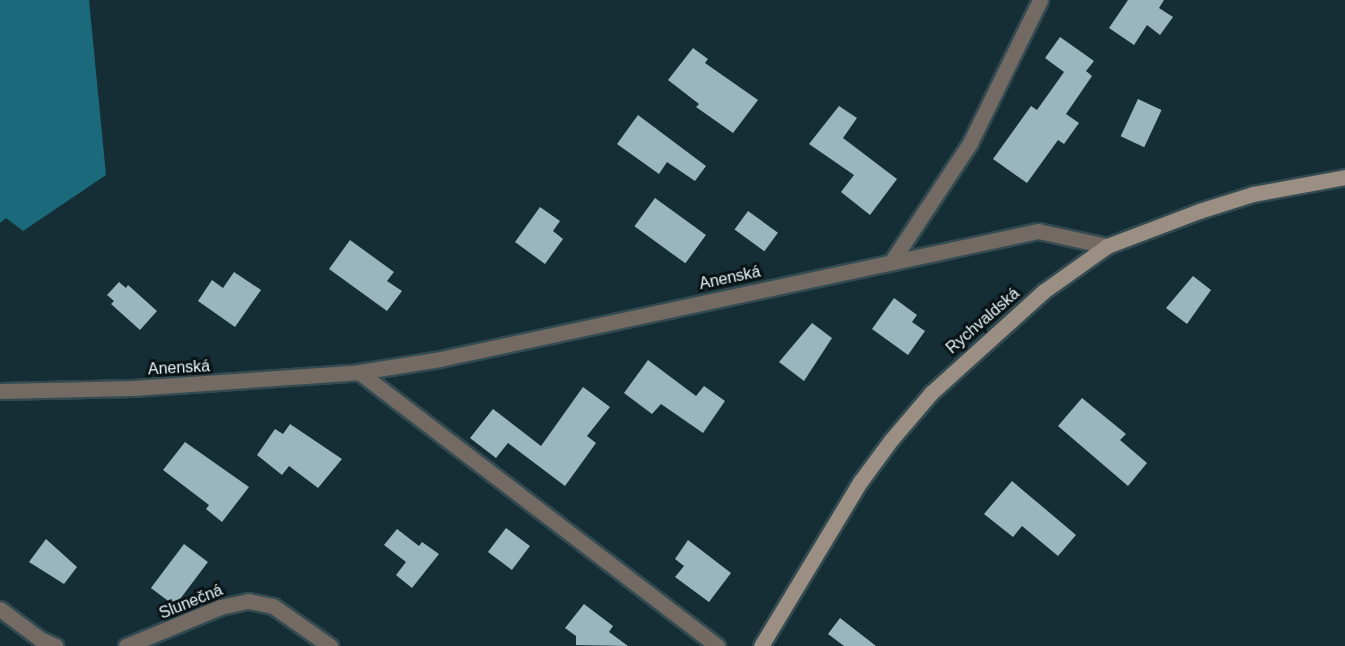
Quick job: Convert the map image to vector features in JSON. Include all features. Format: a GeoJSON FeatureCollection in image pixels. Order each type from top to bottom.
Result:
{"type":"FeatureCollection","features":[{"type":"Feature","properties":{"kind":"street"},"geometry":{"type":"LineString","coordinates":[[892,261],[970,143],[1040,0]]}},
{"type":"Feature","properties":{"kind":"street","name":"Rychvaldská"},"geometry":{"type":"LineString","coordinates":[[761,646],[860,482],[931,393],[1044,291],[1107,246],[1253,194],[1345,177]]}},
{"type":"Feature","properties":{"kind":"street","name":"Anenská"},"geometry":{"type":"LineString","coordinates":[[0,391],[235,383],[359,372],[440,359],[1038,231],[1107,246]]}},
{"type":"Feature","properties":{"kind":"street"},"geometry":{"type":"LineString","coordinates":[[359,372],[717,646]]}},
{"type":"Feature","properties":{"kind":"street","name":"Slunečná"},"geometry":{"type":"LineString","coordinates":[[126,646],[220,607],[248,601],[273,606],[330,646]]}},
{"type":"Feature","properties":{"kind":"street"},"geometry":{"type":"LineString","coordinates":[[0,609],[40,639],[56,646]]}},
{"type":"Feature","properties":{"kind":"shaded area"},"geometry":{"type":"Polygon","coordinates":[[[0,0],[89,0],[106,175],[23,231],[6,218],[0,223],[0,0]]]}},
{"type":"Feature","properties":{"kind":"building"},"geometry":{"type":"Polygon","coordinates":[[[1128,0],[1164,0],[1159,8],[1173,17],[1160,35],[1147,25],[1134,45],[1109,28],[1128,0]]]}},
{"type":"Feature","properties":{"kind":"building"},"geometry":{"type":"Polygon","coordinates":[[[1060,37],[1094,61],[1086,71],[1092,76],[1066,114],[1079,123],[1064,144],[1058,140],[1027,183],[993,159],[1031,106],[1037,110],[1064,72],[1045,58],[1060,37]]]}},
{"type":"Feature","properties":{"kind":"building"},"geometry":{"type":"Polygon","coordinates":[[[693,48],[708,59],[705,63],[758,100],[733,133],[696,107],[699,104],[668,80],[693,48]]]}},
{"type":"Feature","properties":{"kind":"building"},"geometry":{"type":"Polygon","coordinates":[[[1138,99],[1162,110],[1144,147],[1121,136],[1138,99]]]}},
{"type":"Feature","properties":{"kind":"building"},"geometry":{"type":"Polygon","coordinates":[[[839,106],[857,118],[843,138],[897,179],[870,215],[841,192],[854,175],[809,144],[839,106]]]}},
{"type":"Feature","properties":{"kind":"building"},"geometry":{"type":"Polygon","coordinates":[[[638,115],[706,166],[695,181],[667,162],[659,174],[617,144],[638,115]]]}},
{"type":"Feature","properties":{"kind":"building"},"geometry":{"type":"Polygon","coordinates":[[[655,198],[706,235],[685,263],[634,226],[655,198]]]}},
{"type":"Feature","properties":{"kind":"building"},"geometry":{"type":"Polygon","coordinates":[[[540,207],[560,221],[553,231],[563,239],[545,264],[515,242],[540,207]]]}},
{"type":"Feature","properties":{"kind":"building"},"geometry":{"type":"Polygon","coordinates":[[[748,211],[778,233],[764,251],[734,230],[748,211]]]}},
{"type":"Feature","properties":{"kind":"building"},"geometry":{"type":"Polygon","coordinates":[[[350,240],[394,272],[387,281],[402,291],[387,311],[329,269],[350,240]]]}},
{"type":"Feature","properties":{"kind":"building"},"geometry":{"type":"Polygon","coordinates":[[[234,272],[261,290],[235,327],[198,301],[212,280],[223,288],[234,272]]]}},
{"type":"Feature","properties":{"kind":"building"},"geometry":{"type":"Polygon","coordinates":[[[1193,276],[1211,290],[1187,324],[1166,308],[1193,276]]]}},
{"type":"Feature","properties":{"kind":"building"},"geometry":{"type":"Polygon","coordinates":[[[119,282],[126,288],[128,285],[157,311],[140,330],[111,304],[114,301],[107,295],[119,282]]]}},
{"type":"Feature","properties":{"kind":"building"},"geometry":{"type":"Polygon","coordinates":[[[894,298],[917,315],[912,322],[925,331],[908,355],[872,329],[894,298]]]}},
{"type":"Feature","properties":{"kind":"building"},"geometry":{"type":"Polygon","coordinates":[[[812,323],[832,338],[804,381],[779,362],[812,323]]]}},
{"type":"Feature","properties":{"kind":"building"},"geometry":{"type":"Polygon","coordinates":[[[648,360],[696,396],[704,386],[725,401],[703,433],[661,404],[652,414],[624,393],[648,360]]]}},
{"type":"Feature","properties":{"kind":"building"},"geometry":{"type":"Polygon","coordinates":[[[583,387],[610,407],[587,436],[596,443],[565,486],[508,443],[496,458],[470,438],[493,409],[541,446],[583,387]]]}},
{"type":"Feature","properties":{"kind":"building"},"geometry":{"type":"Polygon","coordinates":[[[1082,398],[1126,434],[1120,440],[1147,463],[1128,486],[1058,426],[1082,398]]]}},
{"type":"Feature","properties":{"kind":"building"},"geometry":{"type":"Polygon","coordinates":[[[290,424],[342,459],[318,488],[289,466],[282,475],[257,455],[275,429],[283,434],[290,424]]]}},
{"type":"Feature","properties":{"kind":"building"},"geometry":{"type":"Polygon","coordinates":[[[185,442],[249,487],[222,522],[206,509],[209,505],[163,470],[185,442]]]}},
{"type":"Feature","properties":{"kind":"building"},"geometry":{"type":"Polygon","coordinates":[[[1012,481],[1076,535],[1058,556],[1022,526],[1013,537],[984,514],[1012,481]]]}},
{"type":"Feature","properties":{"kind":"building"},"geometry":{"type":"Polygon","coordinates":[[[506,528],[530,546],[512,570],[488,552],[506,528]]]}},
{"type":"Feature","properties":{"kind":"building"},"geometry":{"type":"Polygon","coordinates":[[[397,529],[419,546],[422,542],[439,554],[412,588],[396,575],[406,562],[384,545],[397,529]]]}},
{"type":"Feature","properties":{"kind":"building"},"geometry":{"type":"Polygon","coordinates":[[[46,539],[77,567],[64,584],[29,562],[46,539]]]}},
{"type":"Feature","properties":{"kind":"building"},"geometry":{"type":"Polygon","coordinates":[[[688,540],[731,573],[709,602],[675,577],[684,566],[675,559],[688,540]]]}},
{"type":"Feature","properties":{"kind":"building"},"geometry":{"type":"Polygon","coordinates":[[[184,544],[208,562],[175,606],[151,588],[184,544]]]}},
{"type":"Feature","properties":{"kind":"building"},"geometry":{"type":"Polygon","coordinates":[[[584,604],[613,626],[609,632],[628,646],[576,645],[576,636],[565,628],[584,604]]]}},
{"type":"Feature","properties":{"kind":"building"},"geometry":{"type":"Polygon","coordinates":[[[840,618],[876,646],[844,646],[828,634],[840,618]]]}}]}
